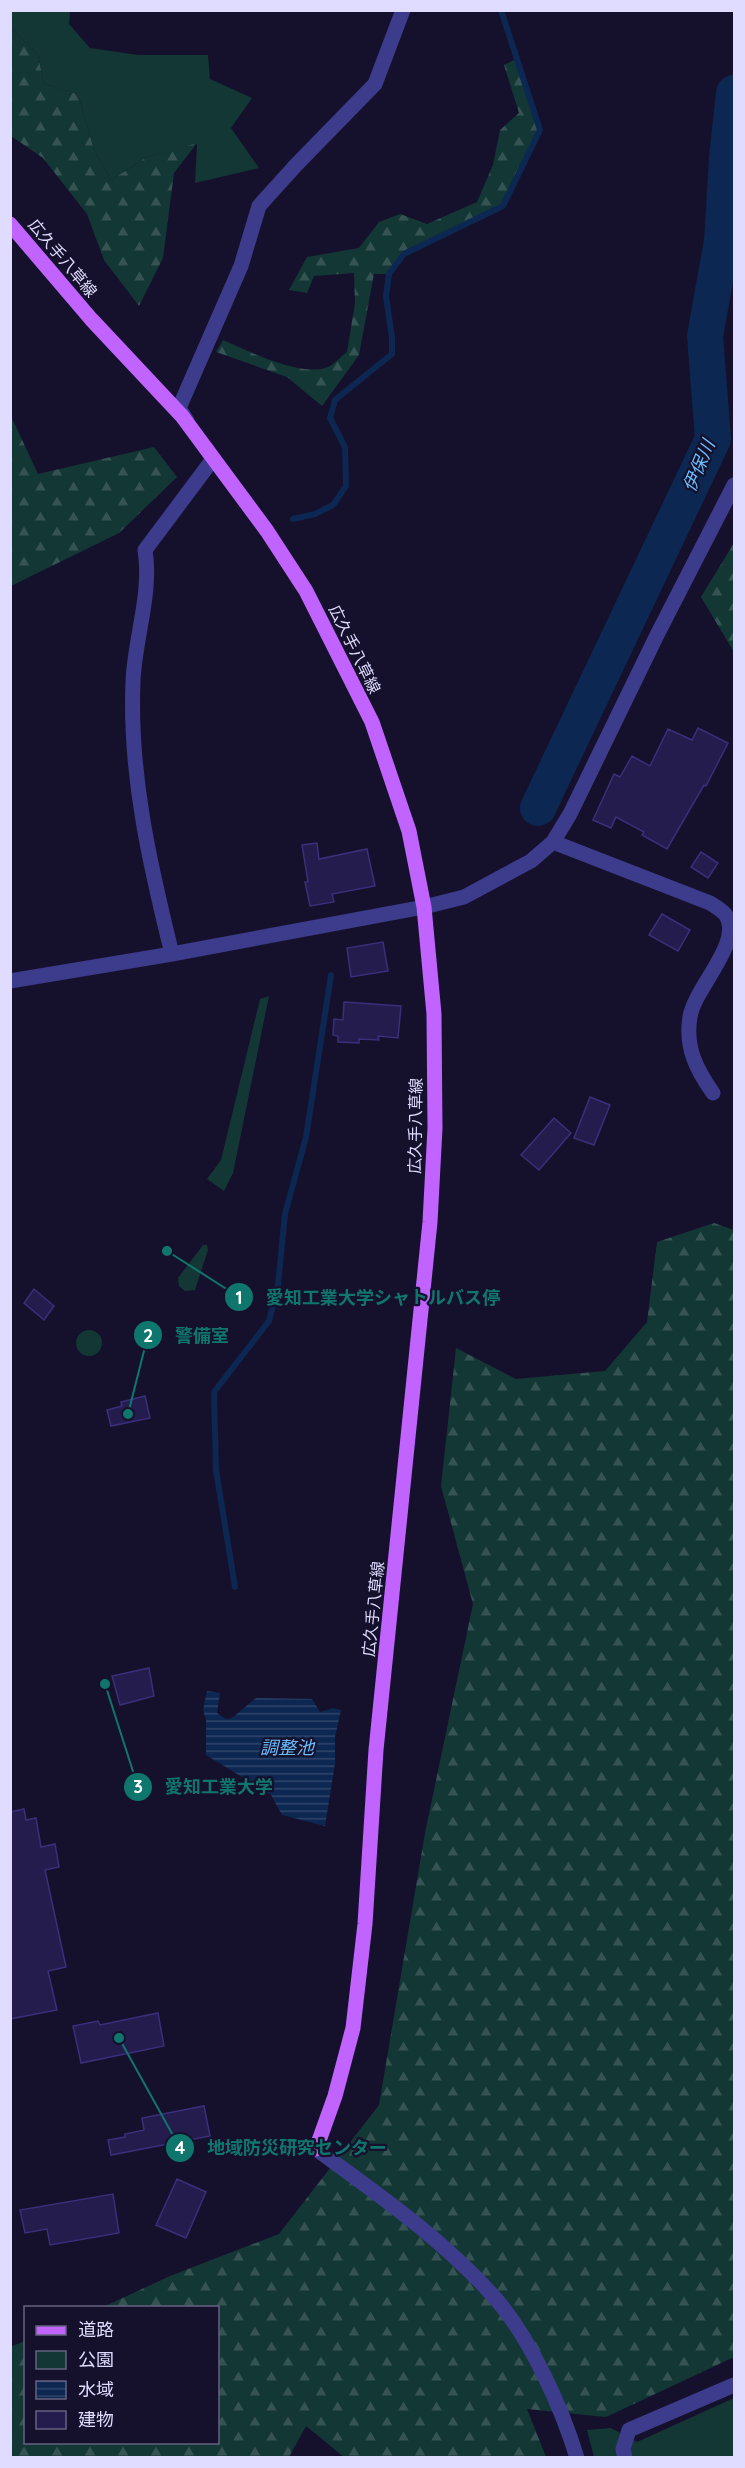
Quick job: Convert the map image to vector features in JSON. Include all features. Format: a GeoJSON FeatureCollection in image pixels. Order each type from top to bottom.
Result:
{"type":"FeatureCollection","features":[{"type":"Feature","properties":{"kind":"main road","name":"広久手八草線"},"geometry":{"type":"LineString","coordinates":[[10,224],[91,320],[170,402],[267,531],[306,591],[367,713],[409,831],[424,907],[434,1014],[435,1128],[430,1222],[376,1750],[365,1924],[353,2028],[335,2096],[316,2149]]}},
{"type":"Feature","properties":{"kind":"street"},"geometry":{"type":"LineString","coordinates":[[172,954],[147,854],[139,797],[133,681],[148,569],[145,550],[213,459],[179,408],[241,266],[260,206],[296,165],[375,84],[403,10]]}},
{"type":"Feature","properties":{"kind":"street"},"geometry":{"type":"LineString","coordinates":[[10,981],[48,977],[424,907],[464,897],[531,861],[553,842],[570,814],[657,635],[735,485]]}},
{"type":"Feature","properties":{"kind":"street"},"geometry":{"type":"LineString","coordinates":[[553,842],[710,903],[726,915],[731,930],[728,949],[697,997],[690,1015],[691,1057],[698,1072],[713,1093]]}},
{"type":"Feature","properties":{"kind":"street"},"geometry":{"type":"LineString","coordinates":[[316,2149],[400,2210],[457,2260],[497,2300],[526,2343],[568,2429],[577,2457]]}},
{"type":"Feature","properties":{"kind":"street"},"geometry":{"type":"LineString","coordinates":[[625,2457],[624,2449],[629,2430],[735,2385]]}},
{"type":"Feature","properties":{"kind":"green space"},"geometry":{"type":"Polygon","coordinates":[[[11,11],[70,11],[69,24],[90,48],[138,55],[208,55],[210,79],[252,98],[231,128],[259,168],[195,183],[197,144],[147,157],[111,180],[94,150],[78,94],[44,84],[38,55],[11,28],[11,11]]]}},
{"type":"Feature","properties":{"kind":"green space"},"geometry":{"type":"Polygon","coordinates":[[[11,28],[38,55],[44,84],[78,94],[94,150],[111,180],[147,157],[197,143],[174,173],[163,258],[139,306],[104,260],[87,214],[43,158],[11,136],[11,28]]]}},
{"type":"Feature","properties":{"kind":"green space"},"geometry":{"type":"Polygon","coordinates":[[[518,58],[540,130],[503,206],[404,253],[389,274],[374,274],[359,355],[322,406],[287,377],[216,352],[223,340],[275,362],[304,369],[317,369],[331,366],[347,352],[355,303],[354,273],[314,276],[307,293],[289,290],[307,257],[359,248],[379,222],[400,214],[427,224],[477,202],[493,165],[500,130],[519,113],[504,65],[518,58]]]}},
{"type":"Feature","properties":{"kind":"green space"},"geometry":{"type":"Polygon","coordinates":[[[10,414],[38,474],[154,447],[177,477],[119,533],[11,586],[10,414]]]}},
{"type":"Feature","properties":{"kind":"green space"},"geometry":{"type":"Polygon","coordinates":[[[734,543],[734,652],[701,597],[734,543]]]}},
{"type":"Feature","properties":{"kind":"green space"},"geometry":{"type":"Polygon","coordinates":[[[269,996],[233,1173],[224,1191],[207,1179],[221,1160],[260,999],[269,996]]]}},
{"type":"Feature","properties":{"kind":"green space"},"geometry":{"type":"Polygon","coordinates":[[[714,1223],[734,1230],[734,2357],[606,2417],[527,2409],[546,2457],[344,2457],[306,2426],[289,2457],[11,2458],[10,2347],[24,2341],[24,2444],[219,2444],[219,2306],[105,2306],[170,2276],[279,2234],[379,2105],[425,1833],[473,1604],[441,1486],[456,1348],[516,1379],[605,1371],[647,1322],[657,1242],[714,1223]]]}},
{"type":"Feature","properties":{"kind":"green space"},"geometry":{"type":"Polygon","coordinates":[[[203,1245],[207,1245],[208,1250],[195,1290],[185,1291],[179,1286],[178,1278],[203,1245]]]}},
{"type":"Feature","properties":{"kind":"green space"},"geometry":{"type":"Polygon","coordinates":[[[89,1330],[98,1334],[102,1343],[98,1352],[89,1356],[80,1352],[76,1343],[80,1334],[89,1330]]]}},
{"type":"Feature","properties":{"kind":"green space"},"geometry":{"type":"Polygon","coordinates":[[[734,2398],[734,2457],[594,2457],[587,2430],[611,2428],[637,2442],[734,2398]]]}},
{"type":"Feature","properties":{"kind":"water","name":"調整池"},"geometry":{"type":"Polygon","coordinates":[[[207,1691],[220,1693],[217,1713],[226,1719],[232,1718],[256,1698],[312,1699],[320,1712],[333,1708],[341,1710],[335,1737],[335,1764],[325,1826],[282,1815],[271,1795],[206,1755],[206,1720],[203,1710],[207,1691]]]}},
{"type":"Feature","properties":{"kind":"building"},"geometry":{"type":"Polygon","coordinates":[[[698,728],[728,743],[706,786],[704,785],[667,849],[642,835],[644,832],[616,817],[611,828],[593,820],[614,774],[620,777],[632,756],[650,766],[668,729],[692,740],[698,728]]]}},
{"type":"Feature","properties":{"kind":"building"},"geometry":{"type":"Polygon","coordinates":[[[317,843],[319,859],[367,849],[375,886],[332,894],[334,902],[310,906],[305,882],[308,882],[302,845],[317,843]]]}},
{"type":"Feature","properties":{"kind":"building"},"geometry":{"type":"Polygon","coordinates":[[[701,852],[718,863],[708,878],[691,867],[701,852]]]}},
{"type":"Feature","properties":{"kind":"building"},"geometry":{"type":"Polygon","coordinates":[[[662,914],[690,930],[678,951],[649,935],[662,914]]]}},
{"type":"Feature","properties":{"kind":"building"},"geometry":{"type":"Polygon","coordinates":[[[383,942],[388,971],[351,977],[347,948],[383,942]]]}},
{"type":"Feature","properties":{"kind":"building"},"geometry":{"type":"Polygon","coordinates":[[[344,1002],[401,1006],[398,1038],[378,1036],[379,1040],[359,1039],[359,1043],[338,1042],[338,1036],[333,1035],[334,1019],[343,1020],[344,1002]]]}},
{"type":"Feature","properties":{"kind":"building"},"geometry":{"type":"Polygon","coordinates":[[[590,1097],[610,1105],[594,1145],[574,1138],[590,1097]]]}},
{"type":"Feature","properties":{"kind":"building"},"geometry":{"type":"Polygon","coordinates":[[[554,1118],[571,1133],[539,1170],[521,1155],[554,1118]]]}},
{"type":"Feature","properties":{"kind":"building"},"geometry":{"type":"Polygon","coordinates":[[[34,1289],[54,1306],[44,1320],[24,1303],[34,1289]]]}},
{"type":"Feature","properties":{"kind":"building"},"geometry":{"type":"Polygon","coordinates":[[[145,1396],[150,1418],[111,1426],[107,1410],[122,1406],[121,1402],[145,1396]]]}},
{"type":"Feature","properties":{"kind":"building"},"geometry":{"type":"Polygon","coordinates":[[[149,1668],[154,1696],[120,1705],[112,1676],[149,1668]]]}},
{"type":"Feature","properties":{"kind":"building"},"geometry":{"type":"Polygon","coordinates":[[[24,1809],[26,1820],[36,1818],[41,1847],[55,1844],[59,1867],[45,1870],[66,1967],[48,1971],[57,2010],[10,2019],[10,1812],[24,1809]]]}},
{"type":"Feature","properties":{"kind":"building"},"geometry":{"type":"Polygon","coordinates":[[[158,2013],[164,2046],[81,2063],[73,2026],[98,2021],[100,2025],[158,2013]]]}},
{"type":"Feature","properties":{"kind":"building"},"geometry":{"type":"Polygon","coordinates":[[[204,2106],[210,2136],[111,2155],[108,2140],[144,2130],[142,2118],[204,2106]]]}},
{"type":"Feature","properties":{"kind":"building"},"geometry":{"type":"Polygon","coordinates":[[[177,2179],[206,2192],[186,2238],[156,2225],[177,2179]]]}},
{"type":"Feature","properties":{"kind":"building"},"geometry":{"type":"Polygon","coordinates":[[[113,2194],[119,2233],[50,2245],[47,2229],[25,2233],[20,2210],[113,2194]]]}},
{"type":"Feature","properties":{"kind":"waterway"},"geometry":{"type":"LineString","coordinates":[[293,519],[315,514],[333,505],[346,486],[345,447],[330,418],[335,400],[392,354],[386,296],[389,274],[404,254],[503,206],[540,130],[501,10]]}},
{"type":"Feature","properties":{"kind":"waterway","name":"伊保川"},"geometry":{"type":"LineString","coordinates":[[538,808],[713,439],[705,336],[722,241],[734,93]]}},
{"type":"Feature","properties":{"kind":"waterway"},"geometry":{"type":"LineString","coordinates":[[235,1587],[216,1470],[214,1392],[269,1321],[278,1285],[285,1214],[306,1137],[331,975]]}},
{"type":"Feature","properties":{"kind":"place","name":"愛知工業大学シャトルバス停"},"geometry":{"type":"Point","coordinates":[167,1251]}},
{"type":"Feature","properties":{"kind":"place","name":"警備室"},"geometry":{"type":"Point","coordinates":[128,1414]}},
{"type":"Feature","properties":{"kind":"place","name":"愛知工業大学"},"geometry":{"type":"Point","coordinates":[105,1684]}},
{"type":"Feature","properties":{"kind":"place","name":"地域防災研究センター"},"geometry":{"type":"Point","coordinates":[119,2038]}}]}
